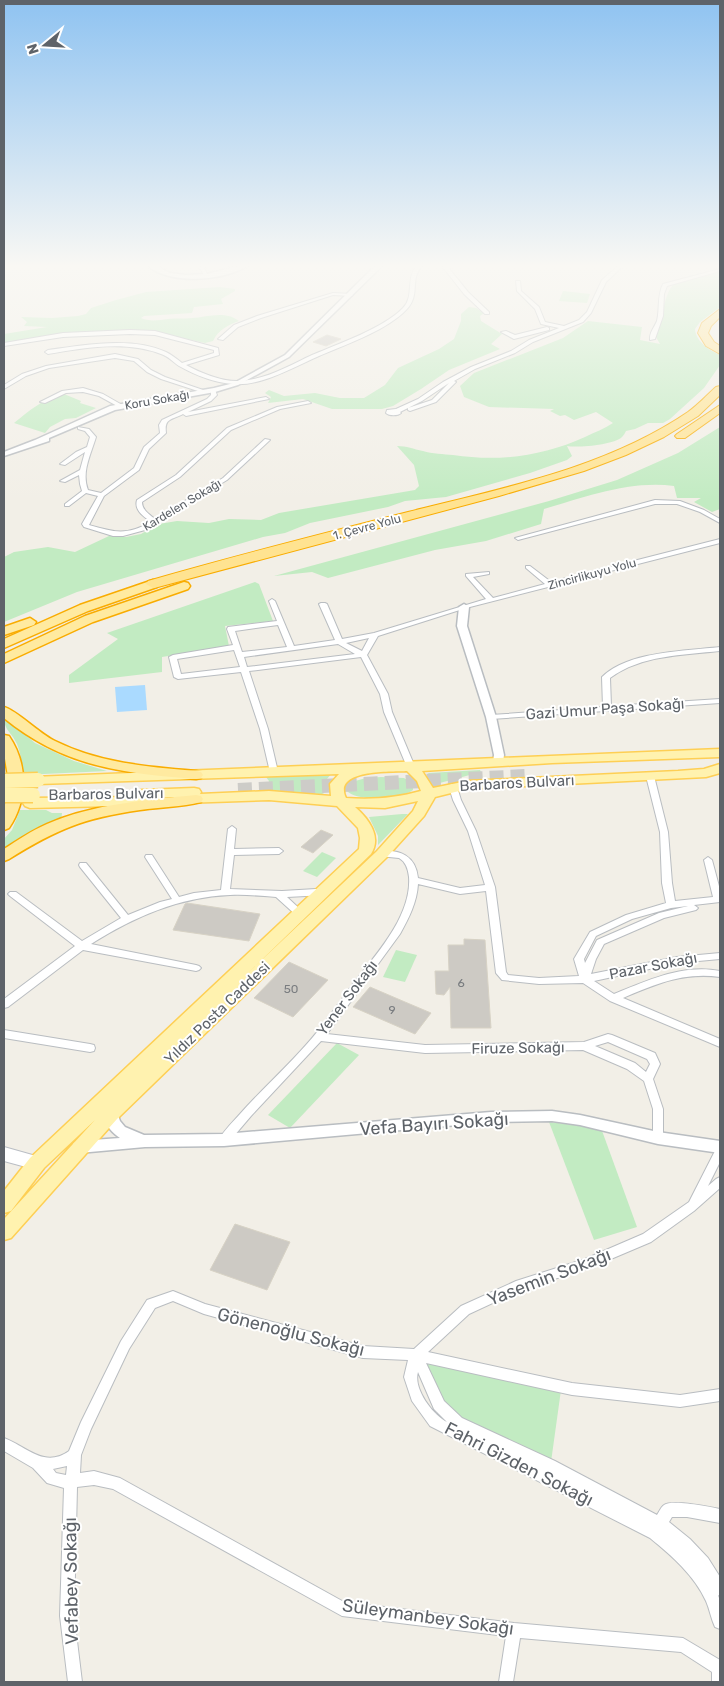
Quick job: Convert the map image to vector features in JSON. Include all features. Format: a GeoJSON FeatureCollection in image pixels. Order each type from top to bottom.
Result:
{"type":"FeatureCollection","features":[{"type":"Feature","properties":{"kind":"highway","name":"1. Çevre Yolu"},"geometry":{"type":"LineString","coordinates":[[4,644],[76,612],[153,584],[470,500],[583,466],[635,446],[673,427],[704,405],[720,390]]}},
{"type":"Feature","properties":{"kind":"highway","name":"1. Çevre Yolu"},"geometry":{"type":"LineString","coordinates":[[4,659],[89,619],[184,586],[488,505],[587,476],[676,439],[720,408]]}},
{"type":"Feature","properties":{"kind":"highway"},"geometry":{"type":"LineString","coordinates":[[4,632],[81,604],[153,584]]}},
{"type":"Feature","properties":{"kind":"highway"},"geometry":{"type":"LineString","coordinates":[[4,711],[40,740],[70,754],[119,767],[196,775]]}},
{"type":"Feature","properties":{"kind":"highway"},"geometry":{"type":"LineString","coordinates":[[4,739],[13,758],[17,788],[11,812],[4,825]]}},
{"type":"Feature","properties":{"kind":"highway"},"geometry":{"type":"LineString","coordinates":[[4,856],[39,834],[73,820],[116,809],[196,799]]}},
{"type":"Feature","properties":{"kind":"main road","name":"Barbaros Bulvarı"},"geometry":{"type":"LineString","coordinates":[[4,786],[35,791],[196,799],[274,772],[411,768],[498,762],[720,753]]}},
{"type":"Feature","properties":{"kind":"main road","name":"Barbaros Bulvarı"},"geometry":{"type":"LineString","coordinates":[[720,758],[524,772],[720,768]]}},
{"type":"Feature","properties":{"kind":"main road"},"geometry":{"type":"LineString","coordinates":[[453,787],[485,776],[493,771],[498,762]]}},
{"type":"Feature","properties":{"kind":"main road"},"geometry":{"type":"LineString","coordinates":[[339,802],[336,795],[336,787],[343,777],[378,768]]}},
{"type":"Feature","properties":{"kind":"main road"},"geometry":{"type":"LineString","coordinates":[[411,768],[423,780],[429,794]]}},
{"type":"Feature","properties":{"kind":"main road","name":"Barbaros Bulvarı"},"geometry":{"type":"LineString","coordinates":[[4,795],[196,775],[299,797],[339,802],[388,803],[453,787],[706,773],[720,768]]}},
{"type":"Feature","properties":{"kind":"main road"},"geometry":{"type":"LineString","coordinates":[[4,781],[35,791]]}},
{"type":"Feature","properties":{"kind":"main road","name":"Barbaros Bulvarı"},"geometry":{"type":"LineString","coordinates":[[35,791],[142,794],[240,785]]}},
{"type":"Feature","properties":{"kind":"main road"},"geometry":{"type":"LineString","coordinates":[[4,803],[35,791]]}},
{"type":"Feature","properties":{"kind":"main road","name":"Yıldız Posta Caddesi"},"geometry":{"type":"LineString","coordinates":[[37,1164],[307,917],[382,854],[419,813],[429,794]]}},
{"type":"Feature","properties":{"kind":"main road","name":"Yıldız Posta Caddesi"},"geometry":{"type":"LineString","coordinates":[[4,1232],[13,1207],[79,1147],[307,917],[322,893],[366,851],[369,840],[367,830],[360,818],[339,802]]}},
{"type":"Feature","properties":{"kind":"main road"},"geometry":{"type":"LineString","coordinates":[[4,1154],[37,1164],[58,1151],[79,1147]]}},
{"type":"Feature","properties":{"kind":"main road"},"geometry":{"type":"LineString","coordinates":[[13,1207],[38,1181],[37,1164]]}},
{"type":"Feature","properties":{"kind":"street"},"geometry":{"type":"LineString","coordinates":[[181,365],[218,354],[216,350],[199,345]]}},
{"type":"Feature","properties":{"kind":"street"},"geometry":{"type":"LineString","coordinates":[[48,352],[110,346],[142,347],[164,352],[181,365],[208,376],[236,384],[287,356],[299,345]]}},
{"type":"Feature","properties":{"kind":"street","name":"Koru Sokağı"},"geometry":{"type":"LineString","coordinates":[[6,452],[74,427],[117,407],[210,391],[259,379],[342,345]]}},
{"type":"Feature","properties":{"kind":"street"},"geometry":{"type":"LineString","coordinates":[[398,411],[427,405],[434,401],[456,378],[526,345]]}},
{"type":"Feature","properties":{"kind":"street"},"geometry":{"type":"LineString","coordinates":[[4,387],[24,375],[48,367],[115,356],[136,360],[149,371],[163,378],[210,391],[214,396],[164,422],[162,425],[163,433],[146,448],[138,470],[102,495],[84,524]]}},
{"type":"Feature","properties":{"kind":"street"},"geometry":{"type":"LineString","coordinates":[[43,402],[56,394],[68,390],[84,390],[102,394],[117,407]]}},
{"type":"Feature","properties":{"kind":"street"},"geometry":{"type":"LineString","coordinates":[[182,414],[194,414],[266,398]]}},
{"type":"Feature","properties":{"kind":"street"},"geometry":{"type":"LineString","coordinates":[[154,521],[141,510],[138,504],[140,501],[178,476],[229,429],[278,408],[308,403]]}},
{"type":"Feature","properties":{"kind":"street"},"geometry":{"type":"LineString","coordinates":[[74,427],[87,430],[93,437],[82,472],[82,486],[85,491],[102,495]]}},
{"type":"Feature","properties":{"kind":"street","name":"Kardelen Sokağı"},"geometry":{"type":"LineString","coordinates":[[84,524],[89,528],[99,531],[123,534],[142,529],[225,479],[266,440]]}},
{"type":"Feature","properties":{"kind":"street"},"geometry":{"type":"LineString","coordinates":[[63,464],[78,452],[90,448]]}},
{"type":"Feature","properties":{"kind":"street"},"geometry":{"type":"LineString","coordinates":[[63,481],[82,472]]}},
{"type":"Feature","properties":{"kind":"street"},"geometry":{"type":"LineString","coordinates":[[67,505],[85,491]]}},
{"type":"Feature","properties":{"kind":"street"},"geometry":{"type":"LineString","coordinates":[[518,538],[655,502],[678,502],[702,511],[720,521]]}},
{"type":"Feature","properties":{"kind":"street","name":"Zincirlikuyu Yolu"},"geometry":{"type":"LineString","coordinates":[[464,607],[720,541]]}},
{"type":"Feature","properties":{"kind":"street"},"geometry":{"type":"LineString","coordinates":[[528,567],[550,585]]}},
{"type":"Feature","properties":{"kind":"street"},"geometry":{"type":"LineString","coordinates":[[487,573],[468,575],[491,600]]}},
{"type":"Feature","properties":{"kind":"street"},"geometry":{"type":"LineString","coordinates":[[272,602],[291,648]]}},
{"type":"Feature","properties":{"kind":"street"},"geometry":{"type":"LineString","coordinates":[[323,604],[338,642],[363,655],[384,694],[388,712],[411,768]]}},
{"type":"Feature","properties":{"kind":"street"},"geometry":{"type":"LineString","coordinates":[[363,655],[244,668],[178,678],[173,657],[291,648],[338,642],[376,635],[464,607],[462,626],[491,717],[499,755],[498,762]]}},
{"type":"Feature","properties":{"kind":"street"},"geometry":{"type":"LineString","coordinates":[[274,772],[264,729],[231,629],[281,623]]}},
{"type":"Feature","properties":{"kind":"street"},"geometry":{"type":"LineString","coordinates":[[363,655],[376,635]]}},
{"type":"Feature","properties":{"kind":"street"},"geometry":{"type":"LineString","coordinates":[[607,709],[606,677],[614,670],[630,663],[677,654],[720,650]]}},
{"type":"Feature","properties":{"kind":"street","name":"Gazi Umur Paşa Sokağı"},"geometry":{"type":"LineString","coordinates":[[491,717],[720,702]]}},
{"type":"Feature","properties":{"kind":"street"},"geometry":{"type":"LineString","coordinates":[[650,776],[664,832],[667,882],[671,906]]}},
{"type":"Feature","properties":{"kind":"street"},"geometry":{"type":"LineString","coordinates":[[382,854],[396,854],[406,857],[412,864],[414,880],[460,891],[490,887],[472,831],[453,787]]}},
{"type":"Feature","properties":{"kind":"street"},"geometry":{"type":"LineString","coordinates":[[225,892],[232,829]]}},
{"type":"Feature","properties":{"kind":"street"},"geometry":{"type":"LineString","coordinates":[[230,852],[279,851]]}},
{"type":"Feature","properties":{"kind":"street"},"geometry":{"type":"LineString","coordinates":[[149,857],[177,900]]}},
{"type":"Feature","properties":{"kind":"street"},"geometry":{"type":"LineString","coordinates":[[708,860],[720,900]]}},
{"type":"Feature","properties":{"kind":"street"},"geometry":{"type":"LineString","coordinates":[[83,865],[126,918]]}},
{"type":"Feature","properties":{"kind":"street","name":"Yener Sokağı"},"geometry":{"type":"LineString","coordinates":[[224,1140],[319,1037],[399,926],[413,893],[414,880]]}},
{"type":"Feature","properties":{"kind":"street","name":"Pazar Sokağı"},"geometry":{"type":"LineString","coordinates":[[490,887],[501,973],[505,978],[539,981],[585,979],[677,960],[711,955],[720,956]]}},
{"type":"Feature","properties":{"kind":"street"},"geometry":{"type":"LineString","coordinates":[[4,1004],[82,946],[126,918],[177,900],[225,892],[322,893]]}},
{"type":"Feature","properties":{"kind":"street"},"geometry":{"type":"LineString","coordinates":[[13,894],[82,946],[196,968]]}},
{"type":"Feature","properties":{"kind":"street"},"geometry":{"type":"LineString","coordinates":[[278,894],[307,917]]}},
{"type":"Feature","properties":{"kind":"street"},"geometry":{"type":"LineString","coordinates":[[720,900],[671,906],[629,917],[593,934],[580,959],[585,979],[613,998],[720,1043]]}},
{"type":"Feature","properties":{"kind":"street"},"geometry":{"type":"LineString","coordinates":[[585,979],[591,959],[600,942],[662,915],[720,900]]}},
{"type":"Feature","properties":{"kind":"street"},"geometry":{"type":"LineString","coordinates":[[613,998],[669,977],[690,972],[720,974]]}},
{"type":"Feature","properties":{"kind":"street"},"geometry":{"type":"LineString","coordinates":[[4,1034],[90,1048]]}},
{"type":"Feature","properties":{"kind":"street","name":"Firuze Sokağı"},"geometry":{"type":"LineString","coordinates":[[319,1037],[425,1049],[584,1046],[631,1066],[648,1079]]}},
{"type":"Feature","properties":{"kind":"street"},"geometry":{"type":"LineString","coordinates":[[584,1046],[608,1038],[650,1056],[655,1064],[648,1079],[658,1108],[658,1138]]}},
{"type":"Feature","properties":{"kind":"street"},"geometry":{"type":"LineString","coordinates":[[111,1114],[112,1122],[117,1130],[145,1141]]}},
{"type":"Feature","properties":{"kind":"street","name":"Vefa Bayırı Sokağı"},"geometry":{"type":"LineString","coordinates":[[79,1147],[145,1141],[224,1140],[491,1117],[552,1116],[580,1120],[658,1138],[720,1147]]}},
{"type":"Feature","properties":{"kind":"street"},"geometry":{"type":"LineString","coordinates":[[690,1208],[720,1152]]}},
{"type":"Feature","properties":{"kind":"street","name":"Yasemin Sokağı"},"geometry":{"type":"LineString","coordinates":[[416,1355],[465,1310],[520,1285],[588,1263],[647,1238],[690,1208],[720,1182]]}},
{"type":"Feature","properties":{"kind":"street","name":"Gönenoğlu Sokağı"},"geometry":{"type":"LineString","coordinates":[[74,1455],[125,1345],[151,1304],[174,1296],[204,1309],[363,1352],[416,1355],[572,1389],[680,1401],[720,1396]]}},
{"type":"Feature","properties":{"kind":"street","name":"Fahri Gizden Sokağı"},"geometry":{"type":"LineString","coordinates":[[416,1355],[410,1377],[418,1401],[435,1422],[686,1544],[703,1563],[720,1589]]}},
{"type":"Feature","properties":{"kind":"street","name":"Süleymanbey Sokağı"},"geometry":{"type":"LineString","coordinates":[[4,1444],[38,1463],[52,1478],[63,1482],[94,1478],[115,1483],[342,1609],[514,1630],[684,1644],[720,1669]]}},
{"type":"Feature","properties":{"kind":"street"},"geometry":{"type":"LineString","coordinates":[[38,1463],[54,1464],[67,1461],[74,1455]]}},
{"type":"Feature","properties":{"kind":"street"},"geometry":{"type":"LineString","coordinates":[[71,1480],[74,1470],[74,1455]]}},
{"type":"Feature","properties":{"kind":"street","name":"Vefabey Sokağı"},"geometry":{"type":"LineString","coordinates":[[71,1480],[68,1616],[75,1682]]}},
{"type":"Feature","properties":{"kind":"street"},"geometry":{"type":"LineString","coordinates":[[657,1529],[668,1510],[687,1510],[720,1516]]}},
{"type":"Feature","properties":{"kind":"street","name":"Fahri Gizden Sokağı"},"geometry":{"type":"LineString","coordinates":[[657,1529],[704,1580],[716,1603],[720,1622]]}},
{"type":"Feature","properties":{"kind":"street"},"geometry":{"type":"LineString","coordinates":[[506,1682],[514,1630]]}},
{"type":"Feature","properties":{"kind":"street"},"geometry":{"type":"LineString","coordinates":[[719,1682],[720,1669]]}},
{"type":"Feature","properties":{"kind":"green space"},"geometry":{"type":"Polygon","coordinates":[[[445,345],[492,345],[500,349],[449,370],[393,406],[382,409],[332,409],[303,399],[268,403],[271,397],[265,393],[269,390],[284,396],[315,393],[340,398],[364,398],[385,385],[398,368],[445,345]]]}},
{"type":"Feature","properties":{"kind":"green space"},"geometry":{"type":"Polygon","coordinates":[[[546,345],[704,345],[720,355],[720,365],[704,388],[670,419],[663,423],[648,423],[626,431],[618,440],[604,444],[567,446],[572,456],[567,460],[530,473],[446,497],[405,501],[388,507],[310,523],[285,533],[263,537],[77,592],[4,622],[4,557],[14,552],[48,547],[75,552],[109,536],[126,537],[141,534],[159,524],[177,521],[209,523],[229,519],[261,520],[279,513],[415,490],[419,486],[414,465],[397,446],[438,454],[470,457],[521,456],[569,444],[613,423],[596,412],[574,420],[565,415],[560,416],[550,411],[554,409],[489,407],[464,397],[460,386],[474,373],[546,345]]]}},
{"type":"Feature","properties":{"kind":"green space"},"geometry":{"type":"Polygon","coordinates":[[[64,394],[81,401],[80,403],[96,408],[76,418],[65,419],[50,427],[45,433],[14,423],[44,401],[64,394]]]}},
{"type":"Feature","properties":{"kind":"green space"},"geometry":{"type":"Polygon","coordinates":[[[720,427],[720,509],[712,512],[694,502],[701,498],[677,498],[674,486],[641,485],[625,487],[544,509],[541,524],[486,541],[435,550],[328,578],[312,572],[274,576],[549,501],[617,480],[678,453],[720,427]]]}},
{"type":"Feature","properties":{"kind":"green space"},"geometry":{"type":"Polygon","coordinates":[[[255,582],[259,584],[273,621],[225,626],[229,646],[162,657],[162,672],[69,683],[69,675],[118,639],[107,633],[255,582]]]}},
{"type":"Feature","properties":{"kind":"green space"},"geometry":{"type":"Polygon","coordinates":[[[4,716],[35,743],[74,761],[107,771],[23,775],[18,748],[7,728],[4,716]]]}},
{"type":"Feature","properties":{"kind":"green space"},"geometry":{"type":"Polygon","coordinates":[[[480,770],[481,772],[436,784],[428,773],[480,770]]]}},
{"type":"Feature","properties":{"kind":"green space"},"geometry":{"type":"Polygon","coordinates":[[[331,774],[323,784],[324,793],[322,794],[267,791],[269,781],[266,777],[331,774]]]}},
{"type":"Feature","properties":{"kind":"green space"},"geometry":{"type":"Polygon","coordinates":[[[366,778],[404,778],[413,784],[413,790],[399,796],[380,798],[360,797],[347,791],[348,783],[366,778]]]}},
{"type":"Feature","properties":{"kind":"green space"},"geometry":{"type":"Polygon","coordinates":[[[20,810],[46,810],[52,813],[62,813],[61,821],[27,836],[4,851],[4,839],[12,830],[20,810]]]}},
{"type":"Feature","properties":{"kind":"green space"},"geometry":{"type":"Polygon","coordinates":[[[408,814],[378,845],[378,836],[369,817],[408,814]]]}},
{"type":"Feature","properties":{"kind":"green space"},"geometry":{"type":"Polygon","coordinates":[[[322,852],[336,858],[317,877],[303,871],[322,852]]]}},
{"type":"Feature","properties":{"kind":"green space"},"geometry":{"type":"Polygon","coordinates":[[[396,950],[417,955],[405,982],[383,977],[396,950]]]}},
{"type":"Feature","properties":{"kind":"green space"},"geometry":{"type":"Polygon","coordinates":[[[337,1043],[359,1055],[290,1128],[268,1115],[337,1043]]]}},
{"type":"Feature","properties":{"kind":"green space"},"geometry":{"type":"Polygon","coordinates":[[[549,1122],[601,1128],[637,1227],[594,1240],[549,1122]]]}},
{"type":"Feature","properties":{"kind":"green space"},"geometry":{"type":"Polygon","coordinates":[[[423,1360],[561,1390],[551,1462],[449,1415],[423,1360]]]}},
{"type":"Feature","properties":{"kind":"water"},"geometry":{"type":"Polygon","coordinates":[[[145,685],[147,710],[117,712],[115,687],[145,685]]]}},
{"type":"Feature","properties":{"kind":"building"},"geometry":{"type":"Polygon","coordinates":[[[321,830],[333,835],[313,853],[301,847],[321,830]]]}},
{"type":"Feature","properties":{"kind":"building"},"geometry":{"type":"Polygon","coordinates":[[[187,903],[260,914],[249,941],[173,930],[187,903]]]}},
{"type":"Feature","properties":{"kind":"building"},"geometry":{"type":"Polygon","coordinates":[[[464,939],[485,940],[491,1028],[451,1028],[450,987],[444,995],[436,994],[435,971],[449,971],[448,945],[464,945],[464,939]]]}},
{"type":"Feature","properties":{"kind":"building"},"geometry":{"type":"Polygon","coordinates":[[[289,962],[328,980],[293,1017],[254,998],[289,962]]]}},
{"type":"Feature","properties":{"kind":"building"},"geometry":{"type":"Polygon","coordinates":[[[370,987],[431,1013],[415,1034],[353,1007],[370,987]]]}},
{"type":"Feature","properties":{"kind":"building"},"geometry":{"type":"Polygon","coordinates":[[[235,1224],[290,1242],[267,1290],[210,1270],[235,1224]]]}},
{"type":"Feature","properties":{"kind":"tunnel"},"geometry":{"type":"LineString","coordinates":[[238,790],[527,776]]}}]}
